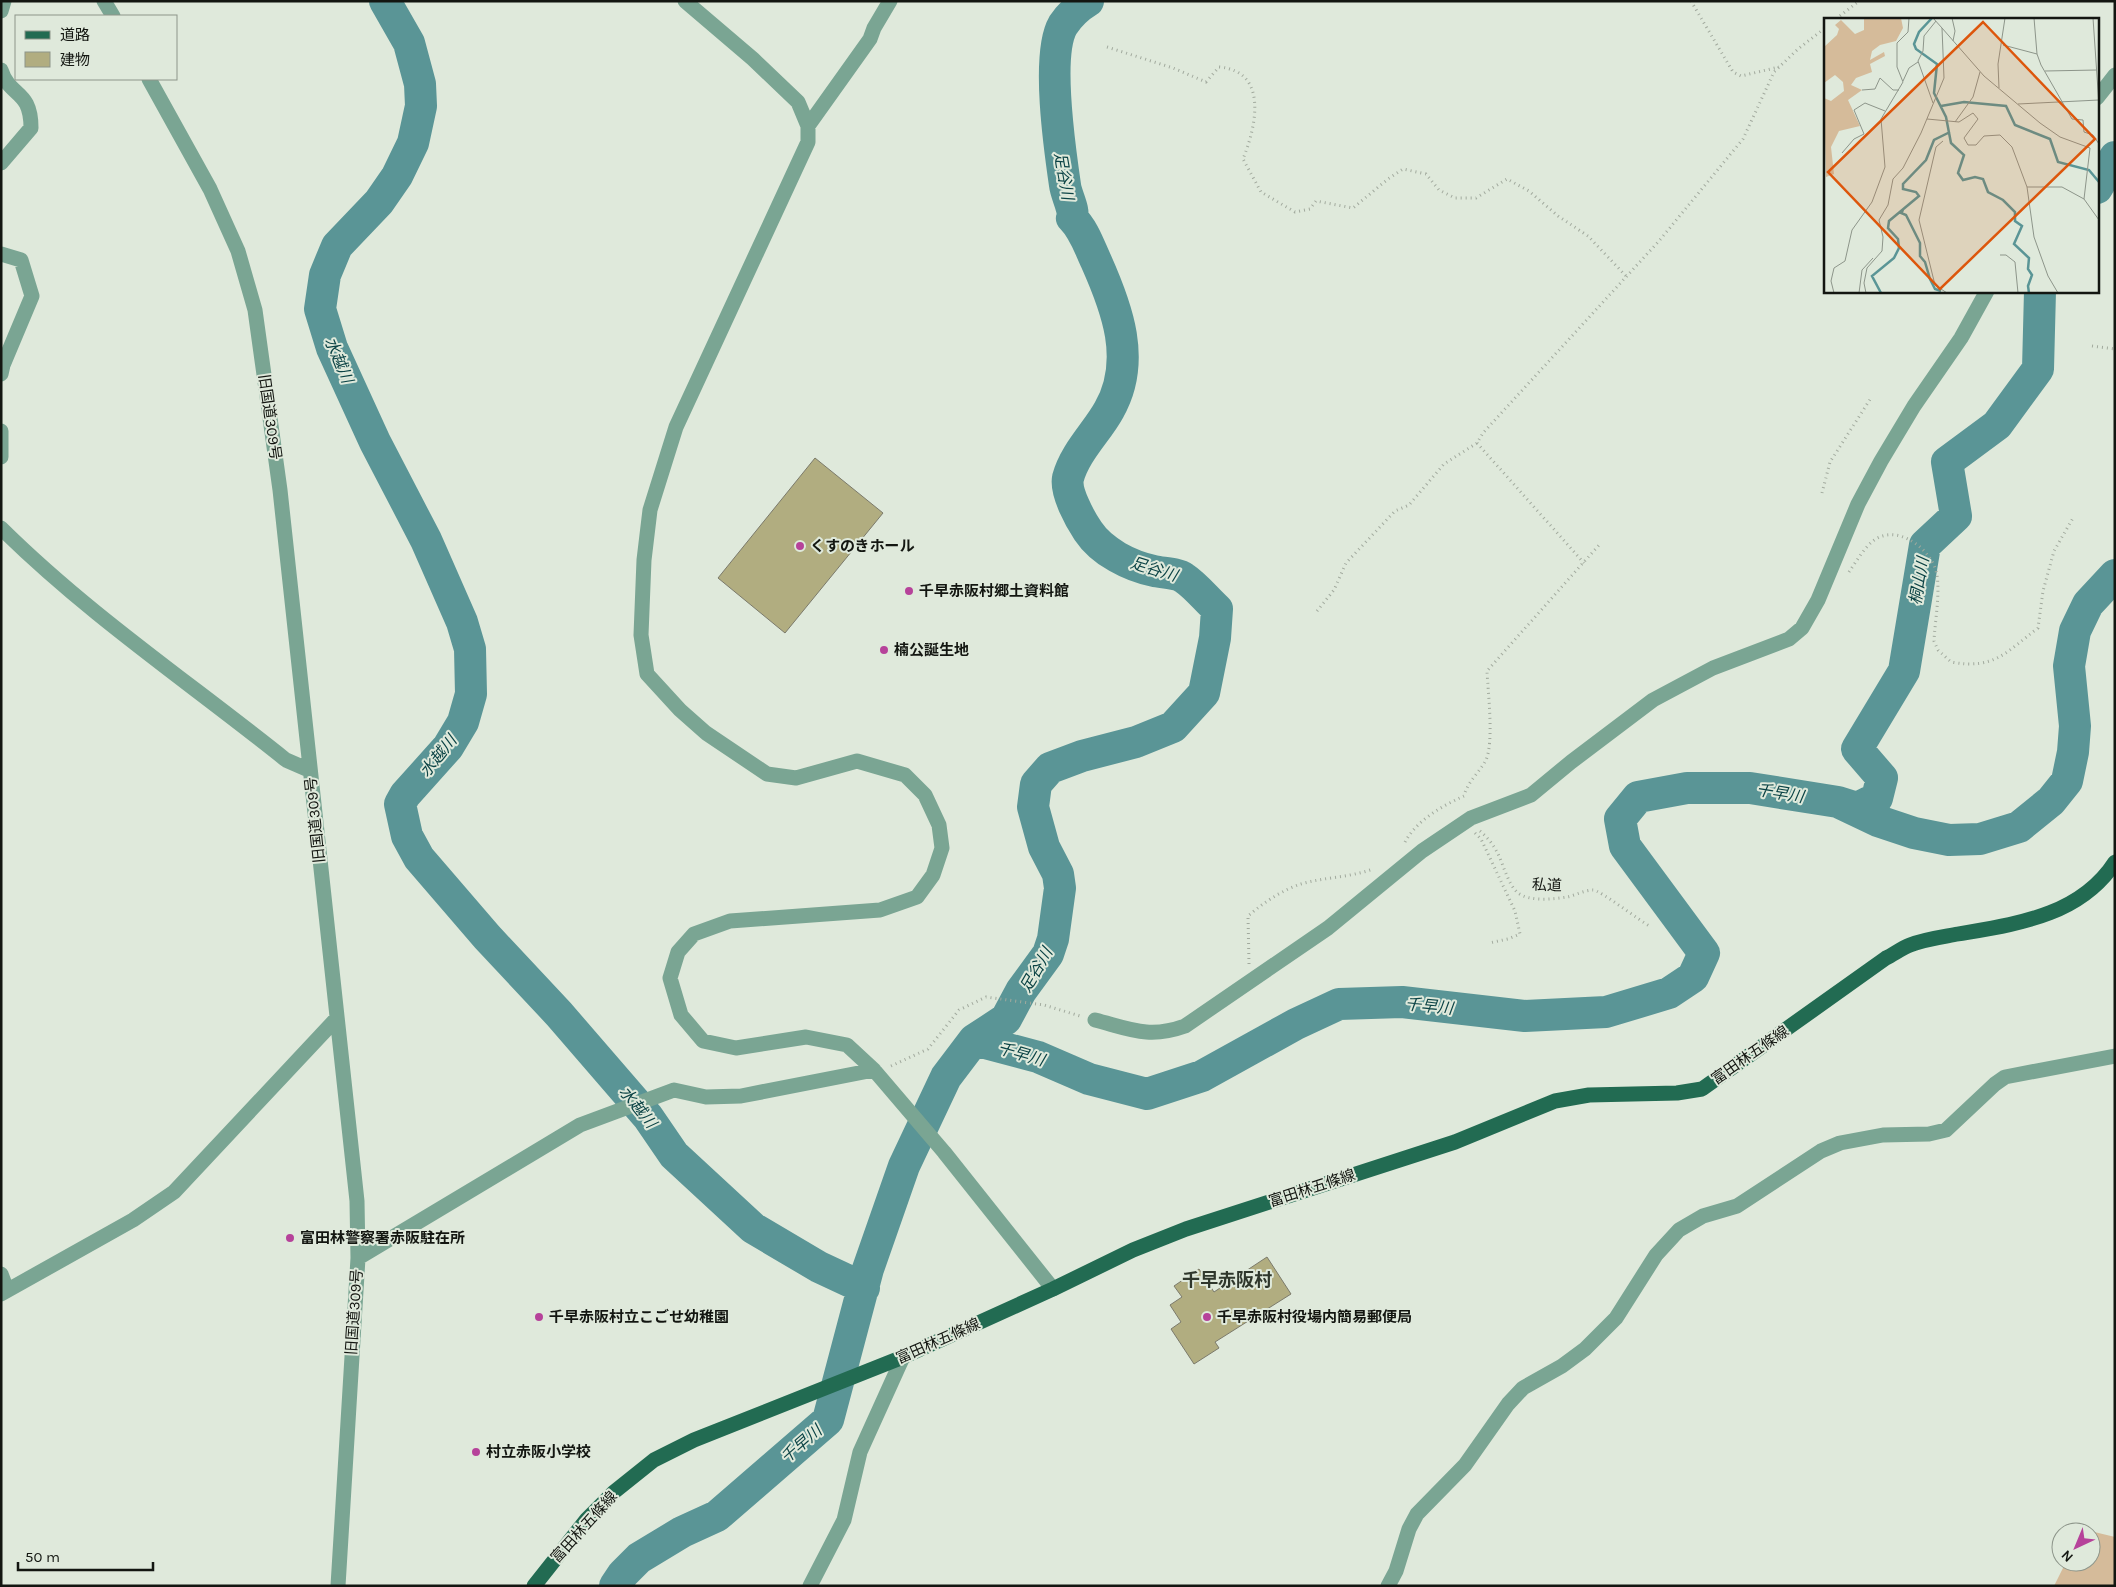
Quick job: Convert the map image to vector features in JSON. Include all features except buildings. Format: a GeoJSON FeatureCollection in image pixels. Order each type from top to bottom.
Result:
{"type":"FeatureCollection","features":[{"type":"Feature","properties":{"kind":"main road","name":"富田林五條線"},"geometry":{"type":"LineString","coordinates":[[534,1586],[594,1512],[614,1492],[654,1460],[694,1440],[903,1357],[1053,1289],[1133,1250],[1186,1228],[1455,1142],[1555,1101],[1589,1095],[1677,1093],[1702,1089],[1902,949],[1934,938],[2022,923],[2058,911],[2082,897],[2106,876],[2115,862]]}},
{"type":"Feature","properties":{"kind":"street"},"geometry":{"type":"LineString","coordinates":[[1,11],[4,1]]}},
{"type":"Feature","properties":{"kind":"street"},"geometry":{"type":"LineString","coordinates":[[104,1],[112,15]]}},
{"type":"Feature","properties":{"kind":"street"},"geometry":{"type":"LineString","coordinates":[[685,1],[753,58],[798,102],[808,126],[808,142],[676,427],[650,510],[644,560],[641,635],[647,674],[680,710],[725,748],[767,774],[796,778],[857,761],[905,776],[925,795],[939,825],[942,848],[933,874],[917,897],[880,910],[730,921],[694,934],[678,952],[670,978],[681,1015],[703,1040],[736,1048],[806,1038],[847,1045],[874,1070],[944,1152],[1053,1289]]}},
{"type":"Feature","properties":{"kind":"street"},"geometry":{"type":"LineString","coordinates":[[808,126],[870,39],[874,28],[890,1]]}},
{"type":"Feature","properties":{"kind":"street"},"geometry":{"type":"LineString","coordinates":[[1,70],[11,86],[25,100],[30,111],[31,128],[1,163]]}},
{"type":"Feature","properties":{"kind":"street"},"geometry":{"type":"LineString","coordinates":[[2100,91],[2115,75]]}},
{"type":"Feature","properties":{"kind":"street","name":"旧国道309号"},"geometry":{"type":"LineString","coordinates":[[150,80],[210,189],[238,251],[255,310],[280,490],[357,1201],[358,1258],[338,1586]]}},
{"type":"Feature","properties":{"kind":"street"},"geometry":{"type":"LineString","coordinates":[[1,254],[21,260],[32,296],[1,374]]}},
{"type":"Feature","properties":{"kind":"street"},"geometry":{"type":"LineString","coordinates":[[1095,1020],[1148,1034],[1167,1032],[1185,1026],[1328,928],[1422,851],[1468,821],[1531,795],[1652,700],[1713,668],[1789,639],[1802,628],[1818,600],[1858,504],[1881,461],[1914,406],[1961,338],[1986,292]]}},
{"type":"Feature","properties":{"kind":"street"},"geometry":{"type":"LineString","coordinates":[[1,431],[1,457]]}},
{"type":"Feature","properties":{"kind":"street"},"geometry":{"type":"LineString","coordinates":[[1,528],[42,568],[126,637],[286,760],[309,770]]}},
{"type":"Feature","properties":{"kind":"street"},"geometry":{"type":"LineString","coordinates":[[1,1274],[4,1292],[133,1220],[174,1192],[336,1018]]}},
{"type":"Feature","properties":{"kind":"street"},"geometry":{"type":"LineString","coordinates":[[1388,1586],[1396,1571],[1409,1529],[1417,1514],[1465,1465],[1508,1404],[1523,1388],[1562,1366],[1585,1349],[1616,1318],[1656,1255],[1679,1230],[1703,1216],[1737,1206],[1821,1151],[1840,1143],[1883,1135],[1930,1134],[1946,1130],[1995,1084],[2006,1077],[2115,1056]]}},
{"type":"Feature","properties":{"kind":"street"},"geometry":{"type":"LineString","coordinates":[[358,1258],[580,1125],[674,1090],[706,1097],[741,1096],[874,1070]]}},
{"type":"Feature","properties":{"kind":"street"},"geometry":{"type":"LineString","coordinates":[[810,1586],[844,1520],[860,1452],[903,1357]]}},
{"type":"Feature","properties":{"kind":"path"},"geometry":{"type":"LineString","coordinates":[[1691,1],[1733,72],[1741,76],[1780,67]]}},
{"type":"Feature","properties":{"kind":"path"},"geometry":{"type":"LineString","coordinates":[[1837,18],[1859,1]]}},
{"type":"Feature","properties":{"kind":"path"},"geometry":{"type":"LineString","coordinates":[[1317,611],[1334,590],[1346,563],[1395,511],[1409,504],[1444,464],[1477,443],[1483,433],[1659,241],[1743,139],[1774,72],[1798,49],[1824,29]]}},
{"type":"Feature","properties":{"kind":"path"},"geometry":{"type":"LineString","coordinates":[[1106,46],[1123,54],[1173,68],[1206,82],[1219,67],[1233,68],[1241,75],[1254,91],[1256,104],[1254,127],[1243,159],[1261,192],[1295,212],[1310,209],[1316,201],[1353,208],[1403,169],[1426,174],[1439,190],[1455,198],[1476,198],[1507,179],[1529,191],[1558,216],[1588,236],[1626,276]]}},
{"type":"Feature","properties":{"kind":"path"},"geometry":{"type":"LineString","coordinates":[[2092,346],[2115,349]]}},
{"type":"Feature","properties":{"kind":"path"},"geometry":{"type":"LineString","coordinates":[[1822,493],[1830,462],[1871,398]]}},
{"type":"Feature","properties":{"kind":"path"},"geometry":{"type":"LineString","coordinates":[[1477,443],[1584,563]]}},
{"type":"Feature","properties":{"kind":"path"},"geometry":{"type":"LineString","coordinates":[[1847,574],[1874,540],[1890,535],[1905,536],[1932,559],[1937,575],[1934,641],[1938,650],[1951,662],[1990,662],[2007,654],[2038,628],[2043,591],[2054,551],[2073,518]]}},
{"type":"Feature","properties":{"kind":"path"},"geometry":{"type":"LineString","coordinates":[[1402,850],[1417,826],[1442,807],[1464,796],[1466,787],[1487,759],[1490,731],[1487,671],[1599,545]]}},
{"type":"Feature","properties":{"kind":"path"},"geometry":{"type":"LineString","coordinates":[[1468,821],[1481,839],[1515,911],[1520,934],[1489,943]]}},
{"type":"Feature","properties":{"kind":"path","name":"私道"},"geometry":{"type":"LineString","coordinates":[[1468,821],[1497,852],[1506,875],[1519,893],[1531,898],[1568,897],[1593,890],[1600,892],[1631,916],[1651,927]]}},
{"type":"Feature","properties":{"kind":"path"},"geometry":{"type":"LineString","coordinates":[[1248,982],[1248,916],[1254,910],[1301,884],[1346,877],[1376,867]]}},
{"type":"Feature","properties":{"kind":"path"},"geometry":{"type":"LineString","coordinates":[[874,1070],[891,1066],[928,1049],[959,1010],[986,997],[1044,1005],[1095,1020]]}},
{"type":"Feature","properties":{"kind":"shaded area"},"geometry":{"type":"Polygon","coordinates":[[[2101,1534],[2115,1537],[2115,1586],[2054,1586],[2061,1572],[2101,1572],[2101,1534]]]}},
{"type":"Feature","properties":{"kind":"waterway","name":"水越川"},"geometry":{"type":"LineString","coordinates":[[385,1],[409,43],[420,84],[421,106],[413,143],[397,176],[379,202],[337,246],[325,275],[320,309],[332,348],[375,442],[426,540],[462,622],[470,649],[471,694],[463,722],[448,747],[405,795],[400,804],[407,836],[419,858],[487,937],[559,1014],[648,1117],[674,1155],[753,1228],[819,1267],[864,1288]]}},
{"type":"Feature","properties":{"kind":"waterway","name":"足谷川"},"geometry":{"type":"LineString","coordinates":[[615,1586],[623,1574],[639,1558],[682,1532],[717,1516],[828,1420],[868,1269],[904,1166],[946,1077],[974,1040],[1006,1019],[1021,991],[1048,954],[1053,939],[1060,888],[1058,874],[1044,847],[1033,807],[1036,784],[1050,768],[1082,756],[1136,742],[1173,727],[1204,693],[1215,638],[1217,609],[1181,576],[1136,566],[1109,552],[1088,531],[1074,505],[1069,490],[1068,478],[1071,469],[1109,410],[1117,391],[1122,373],[1123,354],[1121,335],[1111,297],[1086,238],[1072,218],[1073,215],[1065,185],[1058,127],[1055,79],[1055,57],[1058,39],[1063,25],[1068,18],[1088,1]]}},
{"type":"Feature","properties":{"kind":"waterway","name":"桐山川"},"geometry":{"type":"LineString","coordinates":[[2098,186],[2115,157]]}},
{"type":"Feature","properties":{"kind":"waterway","name":"桐山川"},"geometry":{"type":"LineString","coordinates":[[1838,802],[1857,808],[1877,798],[1882,778],[1857,749],[1904,671],[1925,545],[1956,516],[1947,462],[1997,425],[2038,369],[2040,292]]}},
{"type":"Feature","properties":{"kind":"waterway","name":"千早川"},"geometry":{"type":"LineString","coordinates":[[974,1040],[1038,1057],[1089,1079],[1147,1094],[1202,1076],[1296,1024],[1339,1004],[1402,1002],[1525,1016],[1606,1012],[1669,993],[1693,977],[1704,953],[1625,846],[1620,819],[1638,797],[1687,788],[1750,788],[1838,802],[1878,821],[1914,833],[1949,840],[1980,839],[2019,827],[2051,801],[2067,781],[2073,752],[2075,726],[2069,666],[2075,631],[2088,604],[2115,575]]}},
{"type":"Feature","properties":{"kind":"place","name":"くすのきホール"},"geometry":{"type":"Point","coordinates":[800,546]}},
{"type":"Feature","properties":{"kind":"place","name":"千早赤阪村郷土資料館"},"geometry":{"type":"Point","coordinates":[909,591]}},
{"type":"Feature","properties":{"kind":"place","name":"楠公誕生地"},"geometry":{"type":"Point","coordinates":[884,650]}},
{"type":"Feature","properties":{"kind":"place","name":"富田林警察署赤阪駐在所"},"geometry":{"type":"Point","coordinates":[290,1238]}},
{"type":"Feature","properties":{"kind":"place","name":"千早赤阪村立こごせ幼稚園"},"geometry":{"type":"Point","coordinates":[539,1317]}},
{"type":"Feature","properties":{"kind":"place","name":"千早赤阪村役場内簡易郵便局"},"geometry":{"type":"Point","coordinates":[1207,1317]}},
{"type":"Feature","properties":{"kind":"place","name":"村立赤阪小学校"},"geometry":{"type":"Point","coordinates":[476,1452]}},
{"type":"Feature","properties":{"kind":"district","name":"千早赤阪村"},"geometry":{"type":"Point","coordinates":[1227,1280]}}]}
